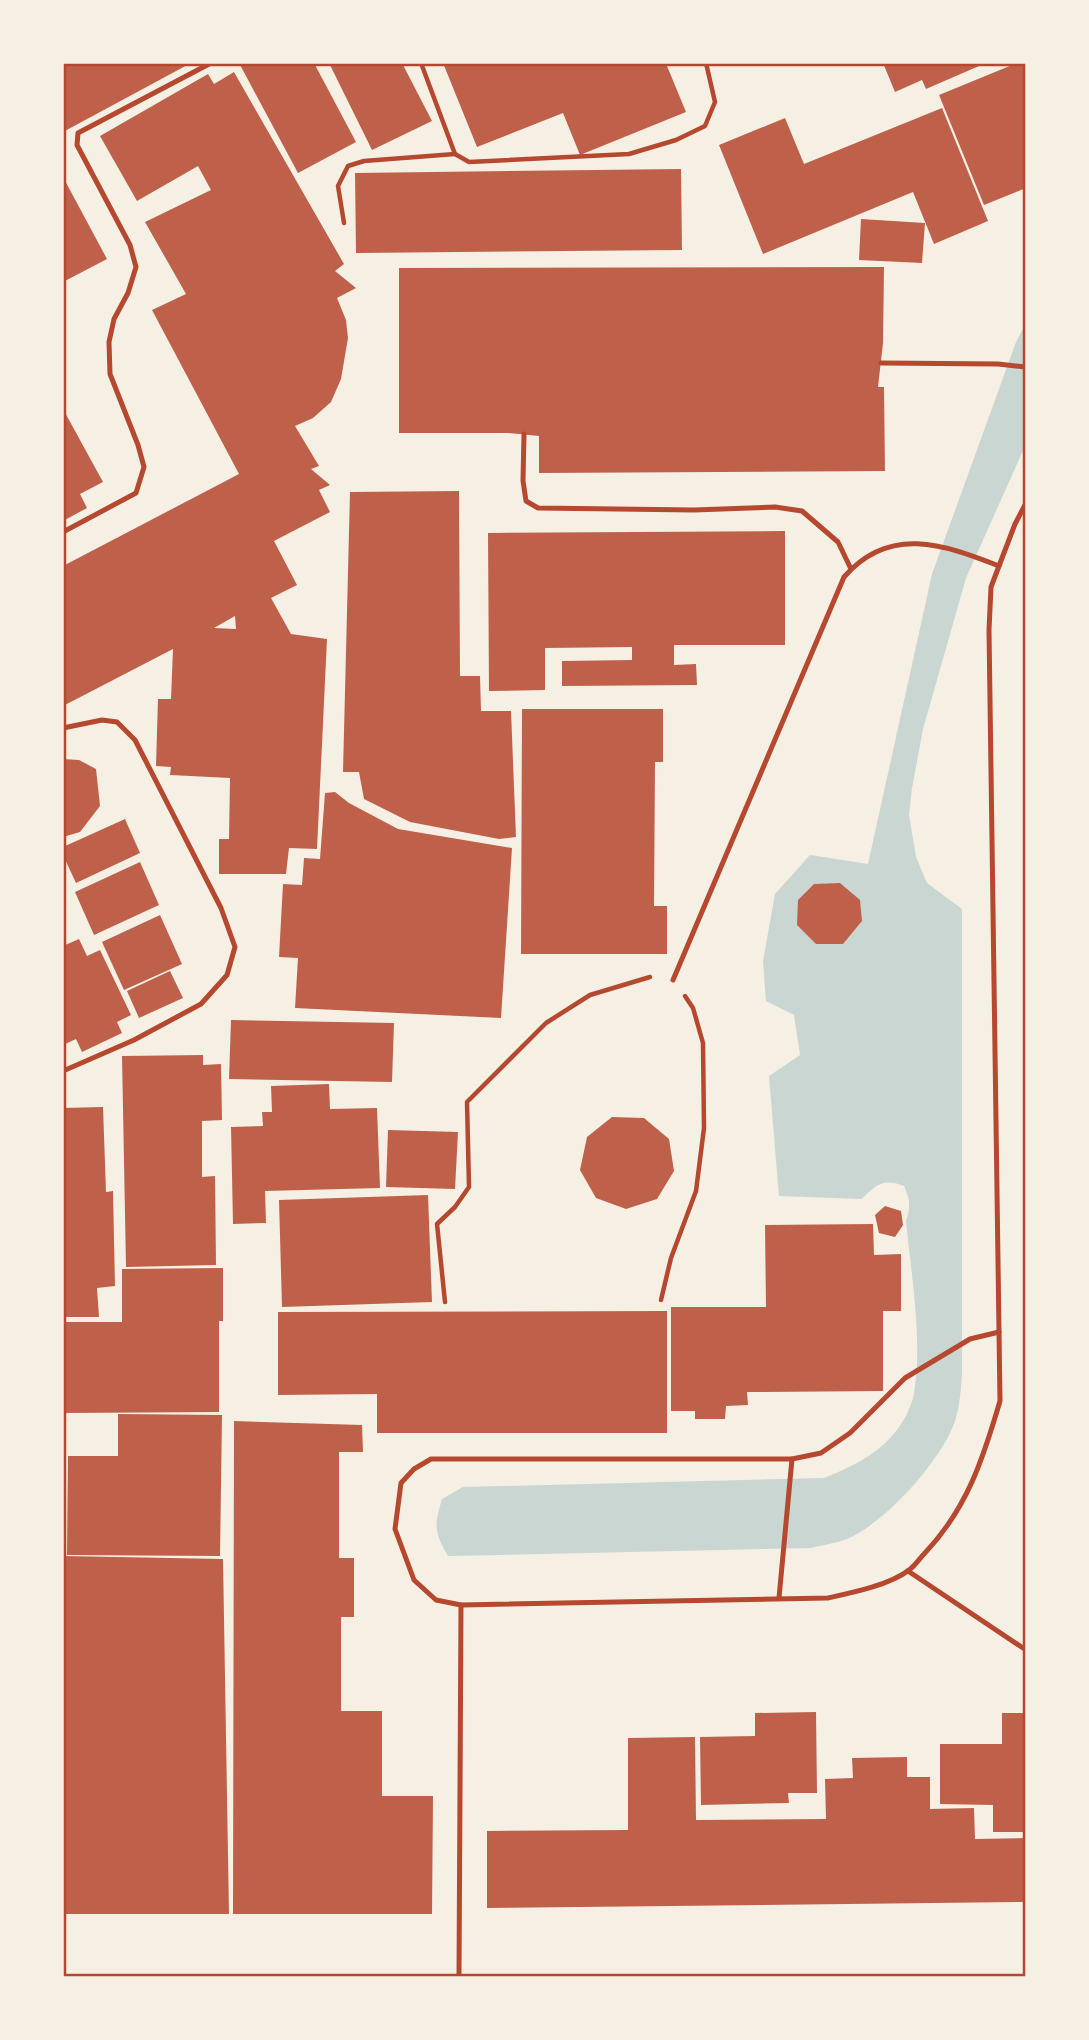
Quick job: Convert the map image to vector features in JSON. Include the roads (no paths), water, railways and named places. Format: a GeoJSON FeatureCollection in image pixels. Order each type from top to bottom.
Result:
{"type":"FeatureCollection","features":[{"type":"Feature","properties":{"kind":"lane"},"geometry":{"type":"LineString","coordinates":[[63,532],[136,494],[144,467],[110,374],[109,352],[114,318],[128,293],[136,267],[130,245],[77,145],[79,133],[211,63]]}},
{"type":"Feature","properties":{"kind":"lane"},"geometry":{"type":"LineString","coordinates":[[881,363],[998,364],[1026,367]]}},
{"type":"Feature","properties":{"kind":"lane"},"geometry":{"type":"LineString","coordinates":[[524,434],[523,481],[526,500],[538,508],[695,510],[775,507],[802,512],[838,542],[851,569]]}},
{"type":"Feature","properties":{"kind":"lane"},"geometry":{"type":"LineString","coordinates":[[999,1332],[970,1339],[905,1378],[850,1433],[821,1453],[792,1460],[431,1460],[414,1469],[401,1483],[395,1529],[414,1580],[436,1600],[461,1605],[828,1598],[861,1591],[908,1571],[940,1537],[964,1500],[981,1465],[1000,1401],[989,630],[991,587],[1026,503]]}},
{"type":"Feature","properties":{"kind":"lane"},"geometry":{"type":"LineString","coordinates":[[673,980],[844,577],[878,549],[917,542],[999,566]]}},
{"type":"Feature","properties":{"kind":"lane"},"geometry":{"type":"LineString","coordinates":[[63,728],[102,720],[117,722],[135,740],[221,908],[235,947],[227,975],[201,1004],[134,1040],[63,1070]]}},
{"type":"Feature","properties":{"kind":"lane"},"geometry":{"type":"LineString","coordinates":[[779,1598],[792,1460]]}},
{"type":"Feature","properties":{"kind":"lane"},"geometry":{"type":"LineString","coordinates":[[908,1571],[1026,1650]]}},
{"type":"Feature","properties":{"kind":"lane"},"geometry":{"type":"LineString","coordinates":[[459,1977],[461,1605]]}}]}
